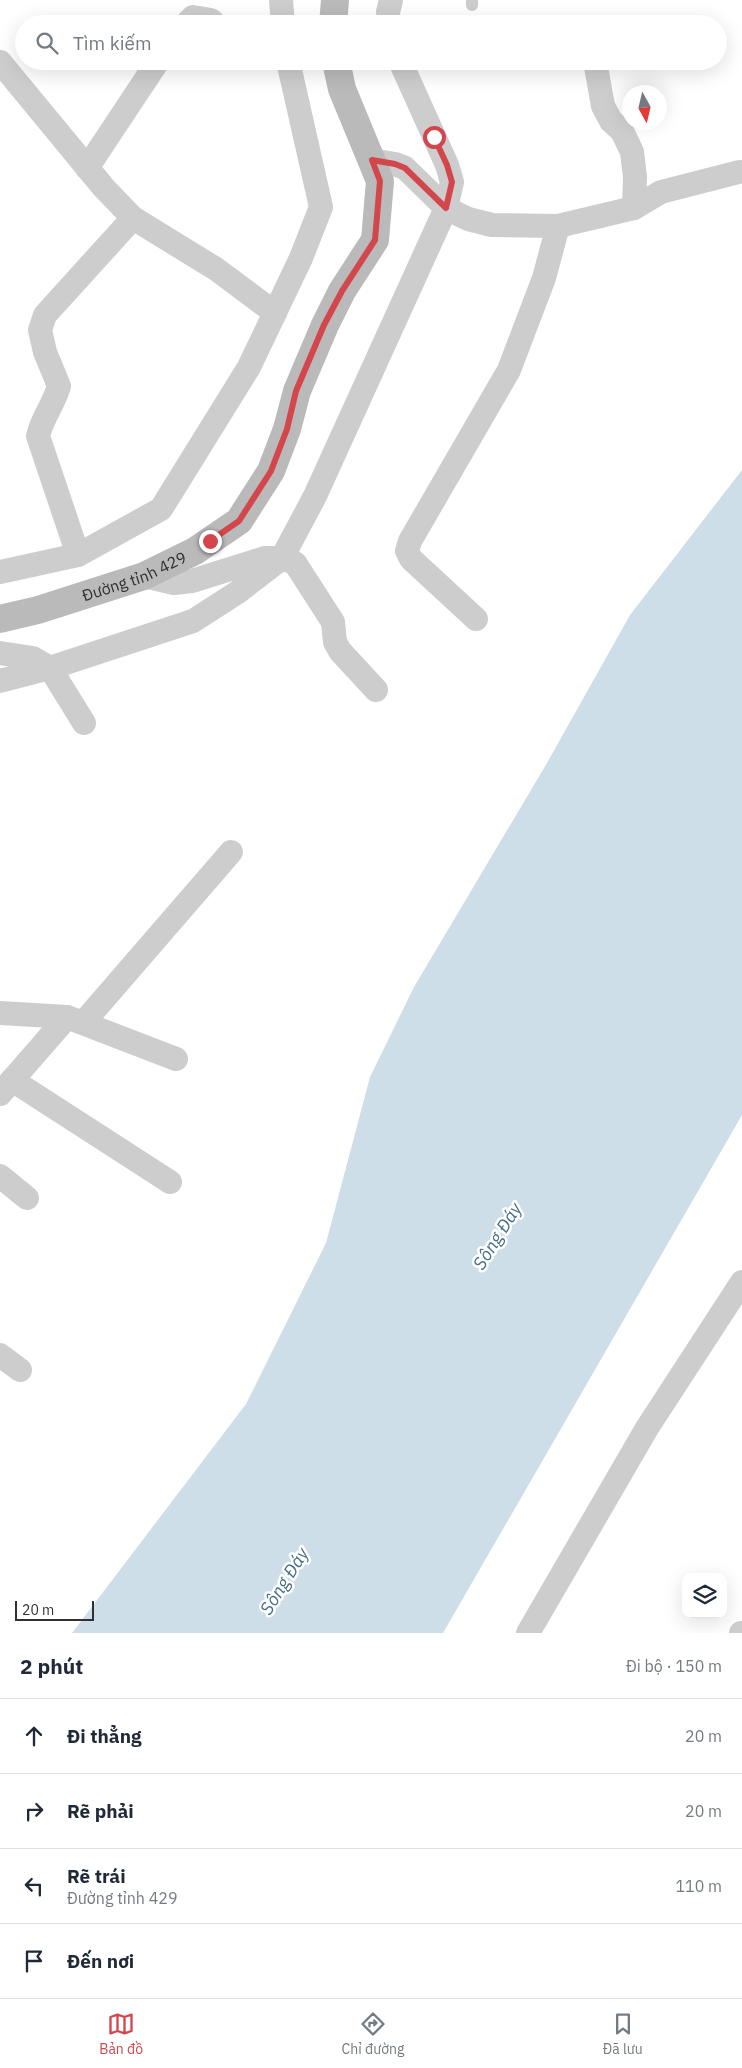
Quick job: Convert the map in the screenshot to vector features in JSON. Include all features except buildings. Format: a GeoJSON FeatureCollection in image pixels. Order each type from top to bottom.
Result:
{"type":"FeatureCollection","features":[{"type":"Feature","properties":{"kind":"main road"},"geometry":{"type":"LineString","coordinates":[[334,15],[335,0]]}},
{"type":"Feature","properties":{"kind":"main road","name":"Đường tỉnh 429"},"geometry":{"type":"LineString","coordinates":[[0,619],[38,610],[144,576],[195,551],[239,521],[271,471],[287,429],[296,391],[324,325],[342,291],[375,240],[380,181],[342,90],[338,70]]}},
{"type":"Feature","properties":{"kind":"street"},"geometry":{"type":"LineString","coordinates":[[281,0],[282,15]]}},
{"type":"Feature","properties":{"kind":"street"},"geometry":{"type":"LineString","coordinates":[[388,15],[391,0]]}},
{"type":"Feature","properties":{"kind":"street"},"geometry":{"type":"LineString","coordinates":[[0,62],[87,168],[133,218],[216,269],[275,313]]}},
{"type":"Feature","properties":{"kind":"street"},"geometry":{"type":"LineString","coordinates":[[87,168],[152,70]]}},
{"type":"Feature","properties":{"kind":"street"},"geometry":{"type":"LineString","coordinates":[[0,572],[78,555],[161,509],[249,367],[301,258],[321,207],[290,70]]}},
{"type":"Feature","properties":{"kind":"street"},"geometry":{"type":"LineString","coordinates":[[0,681],[50,668],[193,621],[238,592],[282,558],[319,488],[446,208],[452,182],[447,165],[404,70]]}},
{"type":"Feature","properties":{"kind":"street"},"geometry":{"type":"LineString","coordinates":[[597,70],[603,106],[611,121],[622,131],[632,152],[635,176],[634,208]]}},
{"type":"Feature","properties":{"kind":"street"},"geometry":{"type":"LineString","coordinates":[[372,160],[395,164],[405,168],[446,208],[468,220],[492,225],[558,226],[634,208],[661,192],[739,172]]}},
{"type":"Feature","properties":{"kind":"street"},"geometry":{"type":"LineString","coordinates":[[78,555],[38,436],[44,417],[56,397],[59,386],[45,352],[40,330],[45,315],[133,218]]}},
{"type":"Feature","properties":{"kind":"street"},"geometry":{"type":"LineString","coordinates":[[476,619],[411,559],[407,551],[410,541],[509,370],[544,278],[558,226]]}},
{"type":"Feature","properties":{"kind":"street"},"geometry":{"type":"LineString","coordinates":[[144,576],[174,584],[192,581],[265,558],[282,558],[295,563],[333,622],[335,642],[340,651],[376,690]]}},
{"type":"Feature","properties":{"kind":"street"},"geometry":{"type":"LineString","coordinates":[[0,654],[33,658],[50,668],[84,723]]}},
{"type":"Feature","properties":{"kind":"street"},"geometry":{"type":"LineString","coordinates":[[170,1182],[6,1087],[75,1020],[231,852]]}},
{"type":"Feature","properties":{"kind":"street"},"geometry":{"type":"LineString","coordinates":[[0,1013],[75,1020],[176,1060]]}},
{"type":"Feature","properties":{"kind":"street"},"geometry":{"type":"LineString","coordinates":[[0,1176],[27,1198]]}},
{"type":"Feature","properties":{"kind":"street"},"geometry":{"type":"LineString","coordinates":[[528,1633],[647,1428],[742,1282]]}},
{"type":"Feature","properties":{"kind":"street"},"geometry":{"type":"LineString","coordinates":[[0,1356],[20,1370]]}},
{"type":"Feature","properties":{"kind":"water","name":"Sông Đáy"},"geometry":{"type":"Polygon","coordinates":[[[742,470],[742,1115],[443,1633],[72,1633],[246,1404],[326,1243],[370,1077],[414,987],[547,763],[630,615],[742,470]]]}},
{"type":"Feature","properties":{"kind":"route"},"geometry":{"type":"LineString","coordinates":[[210,541],[239,521],[271,471],[287,429],[296,391],[324,325],[342,291],[375,240],[380,181],[372,160],[395,164],[405,168],[446,208],[452,182],[447,165],[434,137]]}}]}
